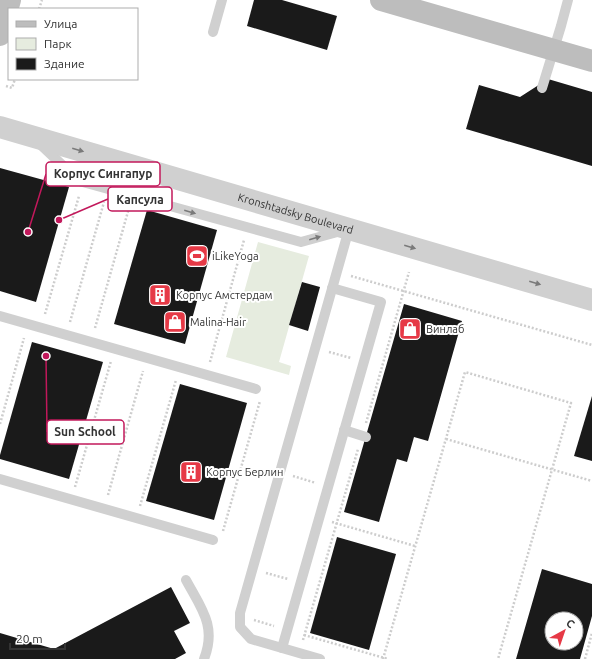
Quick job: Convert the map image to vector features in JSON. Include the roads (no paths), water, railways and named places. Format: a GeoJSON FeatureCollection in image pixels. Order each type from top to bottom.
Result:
{"type":"FeatureCollection","features":[{"type":"Feature","properties":{"kind":"main road"},"geometry":{"type":"LineString","coordinates":[[0,35],[10,0]]}},
{"type":"Feature","properties":{"kind":"main road"},"geometry":{"type":"LineString","coordinates":[[381,0],[592,61]]}},
{"type":"Feature","properties":{"kind":"street","name":"Kronshtadsky Boulevard"},"geometry":{"type":"LineString","coordinates":[[0,127],[592,300]]}},
{"type":"Feature","properties":{"kind":"lane"},"geometry":{"type":"LineString","coordinates":[[213,32],[222,0]]}},
{"type":"Feature","properties":{"kind":"lane"},"geometry":{"type":"LineString","coordinates":[[542,88],[568,0]]}},
{"type":"Feature","properties":{"kind":"lane"},"geometry":{"type":"LineString","coordinates":[[33,137],[79,180],[301,242],[349,229]]}},
{"type":"Feature","properties":{"kind":"lane"},"geometry":{"type":"LineString","coordinates":[[320,659],[251,639],[240,627],[240,612],[349,229]]}},
{"type":"Feature","properties":{"kind":"lane"},"geometry":{"type":"LineString","coordinates":[[282,648],[381,302],[332,288]]}},
{"type":"Feature","properties":{"kind":"lane"},"geometry":{"type":"LineString","coordinates":[[0,316],[256,389]]}},
{"type":"Feature","properties":{"kind":"lane"},"geometry":{"type":"LineString","coordinates":[[344,430],[364,436]]}},
{"type":"Feature","properties":{"kind":"lane"},"geometry":{"type":"LineString","coordinates":[[0,479],[213,540]]}},
{"type":"Feature","properties":{"kind":"lane"},"geometry":{"type":"LineString","coordinates":[[186,580],[206,618],[208,626],[209,644],[204,659]]}},
{"type":"Feature","properties":{"kind":"place","name":"Капсула"},"geometry":{"type":"Point","coordinates":[59,220]}},
{"type":"Feature","properties":{"kind":"place","name":"Корпус Сингапур"},"geometry":{"type":"Point","coordinates":[28,232]}},
{"type":"Feature","properties":{"kind":"place","name":"iLikeYoga"},"geometry":{"type":"Point","coordinates":[197,256]}},
{"type":"Feature","properties":{"kind":"place","name":"Корпус Амстердам"},"geometry":{"type":"Point","coordinates":[160,295]}},
{"type":"Feature","properties":{"kind":"place","name":"Malina-Hair"},"geometry":{"type":"Point","coordinates":[175,322]}},
{"type":"Feature","properties":{"kind":"place","name":"Винлаб"},"geometry":{"type":"Point","coordinates":[410,329]}},
{"type":"Feature","properties":{"kind":"place","name":"Sun School"},"geometry":{"type":"Point","coordinates":[46,356]}},
{"type":"Feature","properties":{"kind":"place","name":"Корпус Берлин"},"geometry":{"type":"Point","coordinates":[191,472]}}]}
